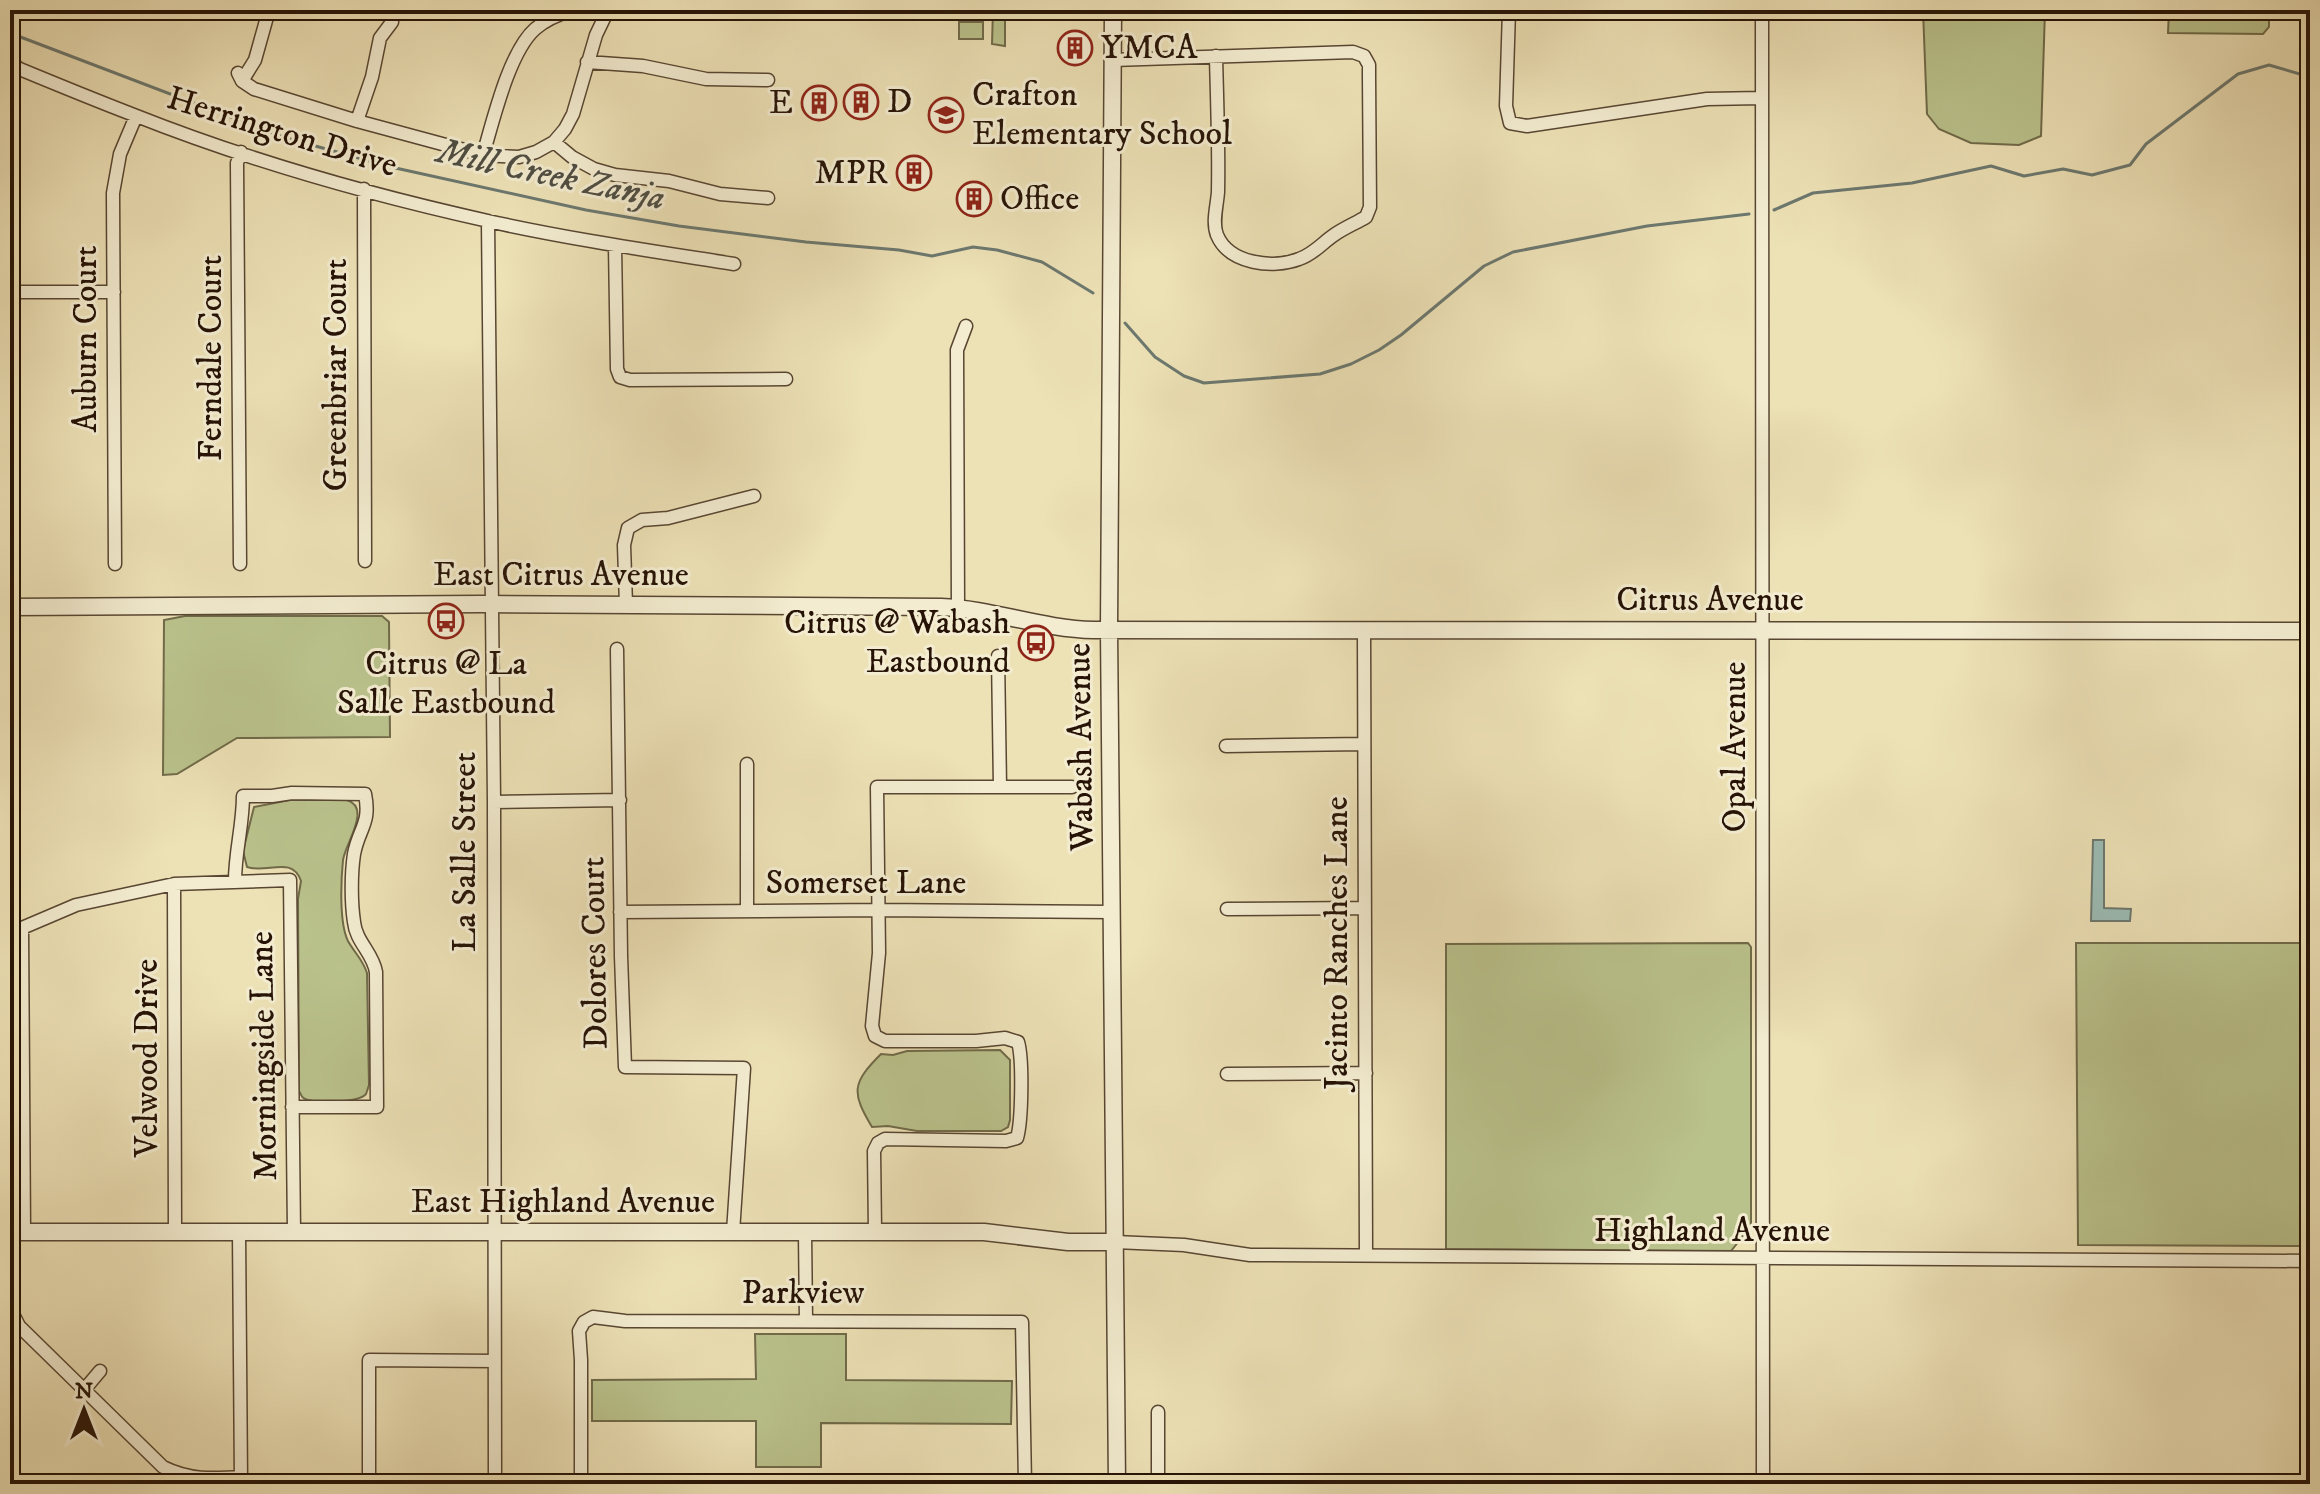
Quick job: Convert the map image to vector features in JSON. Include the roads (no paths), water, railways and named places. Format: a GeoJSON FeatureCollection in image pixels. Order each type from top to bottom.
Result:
{"type":"FeatureCollection","features":[{"type":"Feature","properties":{"kind":"street"},"geometry":{"type":"LineString","coordinates":[[269,10],[255,60],[240,77],[254,89],[483,155],[519,157],[554,142],[573,114],[587,62],[607,11],[592,10]]}},
{"type":"Feature","properties":{"kind":"street"},"geometry":{"type":"LineString","coordinates":[[483,155],[496,108],[522,45],[545,21],[573,10]]}},
{"type":"Feature","properties":{"kind":"street","name":"Wabash Avenue"},"geometry":{"type":"LineString","coordinates":[[1113,10],[1109,630],[1117,1484]]}},
{"type":"Feature","properties":{"kind":"street"},"geometry":{"type":"LineString","coordinates":[[1509,10],[1506,106],[1510,123],[1527,126],[1707,99],[1761,98]]}},
{"type":"Feature","properties":{"kind":"street","name":"Opal Avenue"},"geometry":{"type":"LineString","coordinates":[[1762,10],[1763,1484]]}},
{"type":"Feature","properties":{"kind":"street"},"geometry":{"type":"LineString","coordinates":[[357,121],[372,77],[380,38],[392,22]]}},
{"type":"Feature","properties":{"kind":"street"},"geometry":{"type":"LineString","coordinates":[[1113,60],[1216,56],[1353,52],[1364,56],[1369,65],[1370,207],[1366,217],[1329,238],[1314,253],[1297,260],[1269,265],[1236,255],[1225,247],[1215,232],[1218,194],[1216,56]]}},
{"type":"Feature","properties":{"kind":"street"},"geometry":{"type":"LineString","coordinates":[[587,62],[643,66],[706,79],[768,80]]}},
{"type":"Feature","properties":{"kind":"street"},"geometry":{"type":"LineString","coordinates":[[10,84],[13,66]]}},
{"type":"Feature","properties":{"kind":"street","name":"Herrington Drive"},"geometry":{"type":"LineString","coordinates":[[13,66],[136,116],[364,189],[488,221],[734,264]]}},
{"type":"Feature","properties":{"kind":"street","name":"Auburn Court"},"geometry":{"type":"LineString","coordinates":[[115,564],[113,193],[116,170],[136,116]]}},
{"type":"Feature","properties":{"kind":"street"},"geometry":{"type":"LineString","coordinates":[[554,142],[594,169],[615,175],[669,181],[720,194],[768,198]]}},
{"type":"Feature","properties":{"kind":"street","name":"Ferndale Court"},"geometry":{"type":"LineString","coordinates":[[240,564],[237,163],[241,152]]}},
{"type":"Feature","properties":{"kind":"street","name":"Greenbriar Court"},"geometry":{"type":"LineString","coordinates":[[364,189],[365,561]]}},
{"type":"Feature","properties":{"kind":"street","name":"La Salle Street"},"geometry":{"type":"LineString","coordinates":[[488,221],[494,802],[495,1482]]}},
{"type":"Feature","properties":{"kind":"street"},"geometry":{"type":"LineString","coordinates":[[615,245],[617,369],[620,377],[630,380],[786,379]]}},
{"type":"Feature","properties":{"kind":"street"},"geometry":{"type":"LineString","coordinates":[[10,292],[114,292]]}},
{"type":"Feature","properties":{"kind":"street"},"geometry":{"type":"LineString","coordinates":[[958,607],[957,350],[966,326]]}},
{"type":"Feature","properties":{"kind":"street"},"geometry":{"type":"LineString","coordinates":[[626,605],[624,545],[628,528],[642,520],[668,518],[754,496]]}},
{"type":"Feature","properties":{"kind":"street","name":"East Citrus Avenue"},"geometry":{"type":"LineString","coordinates":[[10,607],[958,607],[1060,628],[1109,630]]}},
{"type":"Feature","properties":{"kind":"street","name":"Citrus Avenue"},"geometry":{"type":"LineString","coordinates":[[1109,630],[2310,631]]}},
{"type":"Feature","properties":{"kind":"street","name":"Jacinto Ranches Lane"},"geometry":{"type":"LineString","coordinates":[[1364,631],[1366,1255]]}},
{"type":"Feature","properties":{"kind":"street","name":"Dolores Court"},"geometry":{"type":"LineString","coordinates":[[617,649],[625,1067],[744,1068],[733,1232]]}},
{"type":"Feature","properties":{"kind":"street"},"geometry":{"type":"LineString","coordinates":[[998,656],[1000,787]]}},
{"type":"Feature","properties":{"kind":"street"},"geometry":{"type":"LineString","coordinates":[[1226,746],[1364,744]]}},
{"type":"Feature","properties":{"kind":"street"},"geometry":{"type":"LineString","coordinates":[[747,764],[747,911]]}},
{"type":"Feature","properties":{"kind":"street"},"geometry":{"type":"LineString","coordinates":[[875,1231],[874,1151],[878,1143],[885,1139],[1006,1141],[1017,1138],[1022,1054],[1018,1042],[1005,1038],[885,1041],[875,1036],[872,1026],[879,953],[877,787],[1072,787]]}},
{"type":"Feature","properties":{"kind":"street"},"geometry":{"type":"LineString","coordinates":[[17,1232],[16,930],[76,905],[174,884],[235,881],[243,796],[365,794],[368,809],[365,828],[354,855],[354,922],[356,935],[374,961],[376,972],[377,1107],[292,1107]]}},
{"type":"Feature","properties":{"kind":"street"},"geometry":{"type":"LineString","coordinates":[[494,802],[620,800]]}},
{"type":"Feature","properties":{"kind":"street","name":"Morningside Lane"},"geometry":{"type":"LineString","coordinates":[[235,881],[290,880],[294,1231]]}},
{"type":"Feature","properties":{"kind":"street","name":"Velwood Drive"},"geometry":{"type":"LineString","coordinates":[[174,884],[175,1231]]}},
{"type":"Feature","properties":{"kind":"street"},"geometry":{"type":"LineString","coordinates":[[1227,909],[1365,908]]}},
{"type":"Feature","properties":{"kind":"street","name":"Somerset Lane"},"geometry":{"type":"LineString","coordinates":[[620,912],[1112,912]]}},
{"type":"Feature","properties":{"kind":"street"},"geometry":{"type":"LineString","coordinates":[[1227,1074],[1366,1073]]}},
{"type":"Feature","properties":{"kind":"street"},"geometry":{"type":"LineString","coordinates":[[10,1308],[19,1326],[163,1467],[180,1476],[241,1481],[239,1231]]}},
{"type":"Feature","properties":{"kind":"street","name":"East Highland Avenue"},"geometry":{"type":"LineString","coordinates":[[17,1232],[875,1231],[984,1232],[1068,1242],[1115,1242]]}},
{"type":"Feature","properties":{"kind":"street"},"geometry":{"type":"LineString","coordinates":[[805,1232],[806,1321]]}},
{"type":"Feature","properties":{"kind":"street","name":"Highland Avenue"},"geometry":{"type":"LineString","coordinates":[[1115,1242],[1184,1245],[1250,1255],[2310,1261]]}},
{"type":"Feature","properties":{"kind":"street","name":"Parkview"},"geometry":{"type":"LineString","coordinates":[[581,1481],[579,1331],[584,1322],[593,1317],[625,1321],[1022,1322],[1025,1484]]}},
{"type":"Feature","properties":{"kind":"street"},"geometry":{"type":"LineString","coordinates":[[369,1484],[369,1360],[495,1361]]}},
{"type":"Feature","properties":{"kind":"street"},"geometry":{"type":"LineString","coordinates":[[84,1390],[100,1371]]}},
{"type":"Feature","properties":{"kind":"street"},"geometry":{"type":"LineString","coordinates":[[1158,1412],[1158,1484]]}},
{"type":"Feature","properties":{"kind":"street"},"geometry":{"type":"LineString","coordinates":[[495,1482],[801,1481],[829,1484]]}},
{"type":"Feature","properties":{"kind":"street"},"geometry":{"type":"LineString","coordinates":[[1011,1484],[1025,1484]]}},
{"type":"Feature","properties":{"kind":"water"},"geometry":{"type":"Polygon","coordinates":[[[2093,840],[2104,840],[2104,908],[2131,909],[2130,921],[2091,921],[2093,840]]]}},
{"type":"Feature","properties":{"kind":"waterway","name":"Mill Creek Zanja"},"geometry":{"type":"LineString","coordinates":[[10,33],[283,137],[391,167],[586,210],[679,226],[932,256],[973,247],[997,250],[1042,262],[1093,293]]}},
{"type":"Feature","properties":{"kind":"waterway","name":"Mill Creek Zanja"},"geometry":{"type":"LineString","coordinates":[[1774,210],[1813,193],[1912,183],[1991,166],[2024,176],[2063,169],[2092,175],[2130,165],[2146,144],[2238,74],[2269,65],[2310,77]]}},
{"type":"Feature","properties":{"kind":"waterway","name":"Mill Creek Zanja"},"geometry":{"type":"LineString","coordinates":[[1125,323],[1155,357],[1184,376],[1204,383],[1320,374],[1351,364],[1379,350],[1484,266],[1513,252],[1647,226],[1749,214]]}},
{"type":"Feature","properties":{"kind":"place","name":"YMCA"},"geometry":{"type":"Point","coordinates":[1075,48]}},
{"type":"Feature","properties":{"kind":"place","name":"D"},"geometry":{"type":"Point","coordinates":[861,102]}},
{"type":"Feature","properties":{"kind":"place","name":"E"},"geometry":{"type":"Point","coordinates":[819,103]}},
{"type":"Feature","properties":{"kind":"place","name":"Crafton Elementary School"},"geometry":{"type":"Point","coordinates":[946,115]}},
{"type":"Feature","properties":{"kind":"place","name":"MPR"},"geometry":{"type":"Point","coordinates":[914,173]}},
{"type":"Feature","properties":{"kind":"place","name":"Office"},"geometry":{"type":"Point","coordinates":[974,199]}},
{"type":"Feature","properties":{"kind":"place","name":"Citrus @ La Salle Eastbound"},"geometry":{"type":"Point","coordinates":[446,621]}},
{"type":"Feature","properties":{"kind":"place","name":"Citrus @ Wabash Eastbound"},"geometry":{"type":"Point","coordinates":[1036,643]}}]}
